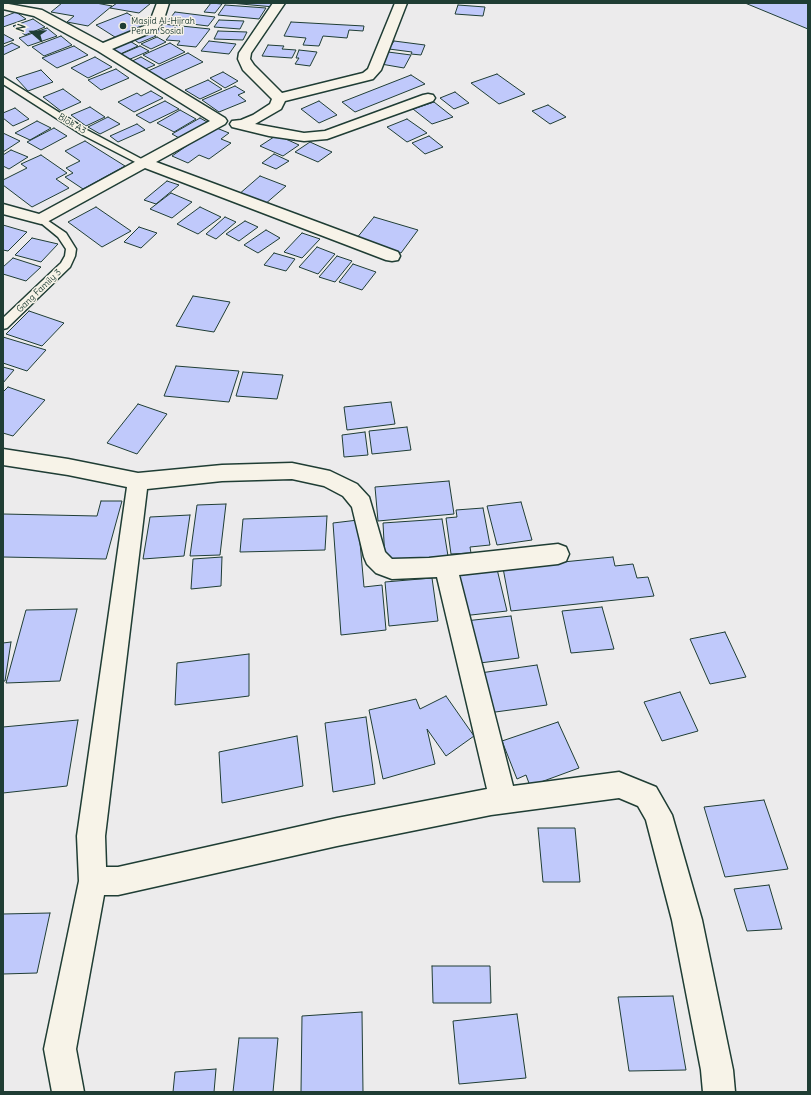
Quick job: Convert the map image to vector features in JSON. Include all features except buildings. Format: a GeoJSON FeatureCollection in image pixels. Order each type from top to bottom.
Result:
{"type":"FeatureCollection","features":[{"type":"Feature","properties":{"kind":"street"},"geometry":{"type":"LineString","coordinates":[[102,48],[153,27],[157,22],[163,3]]}},
{"type":"Feature","properties":{"kind":"street"},"geometry":{"type":"LineString","coordinates":[[279,3],[245,53],[244,59],[252,72],[279,98]]}},
{"type":"Feature","properties":{"kind":"street"},"geometry":{"type":"LineString","coordinates":[[279,98],[368,76],[374,70],[401,3]]}},
{"type":"Feature","properties":{"kind":"street"},"geometry":{"type":"LineString","coordinates":[[3,5],[43,10],[220,121],[269,132],[304,137],[327,135],[428,98]]}},
{"type":"Feature","properties":{"kind":"street"},"geometry":{"type":"LineString","coordinates":[[242,125],[258,118],[276,106],[279,98]]}},
{"type":"Feature","properties":{"kind":"street"},"geometry":{"type":"LineString","coordinates":[[3,209],[41,219],[144,164],[220,121]]}},
{"type":"Feature","properties":{"kind":"street"},"geometry":{"type":"LineString","coordinates":[[144,164],[392,256]]}},
{"type":"Feature","properties":{"kind":"street"},"geometry":{"type":"LineString","coordinates":[[3,457],[68,467],[138,481],[222,473],[292,471],[330,479],[350,490],[362,503],[375,557],[384,566],[392,569],[446,566],[558,554]]}},
{"type":"Feature","properties":{"kind":"street"},"geometry":{"type":"LineString","coordinates":[[68,1092],[60,1049],[93,880],[91,836],[138,481]]}},
{"type":"Feature","properties":{"kind":"street"},"geometry":{"type":"LineString","coordinates":[[446,566],[503,800]]}},
{"type":"Feature","properties":{"kind":"street"},"geometry":{"type":"LineString","coordinates":[[93,880],[118,882],[337,832],[503,800],[619,785],[647,796],[658,815],[687,920],[717,1070],[719,1092]]}},
{"type":"Feature","properties":{"kind":"lane","name":"Blok A3"},"geometry":{"type":"LineString","coordinates":[[3,80],[84,132],[144,164]]}},
{"type":"Feature","properties":{"kind":"lane","name":"Gang Family 3"},"geometry":{"type":"LineString","coordinates":[[3,325],[66,265],[70,256],[71,249],[62,235],[41,219]]}},
{"type":"Feature","properties":{"kind":"place","name":"Masjid Al-Hijrah Perum Sosial"},"geometry":{"type":"Point","coordinates":[123,26]}}]}
